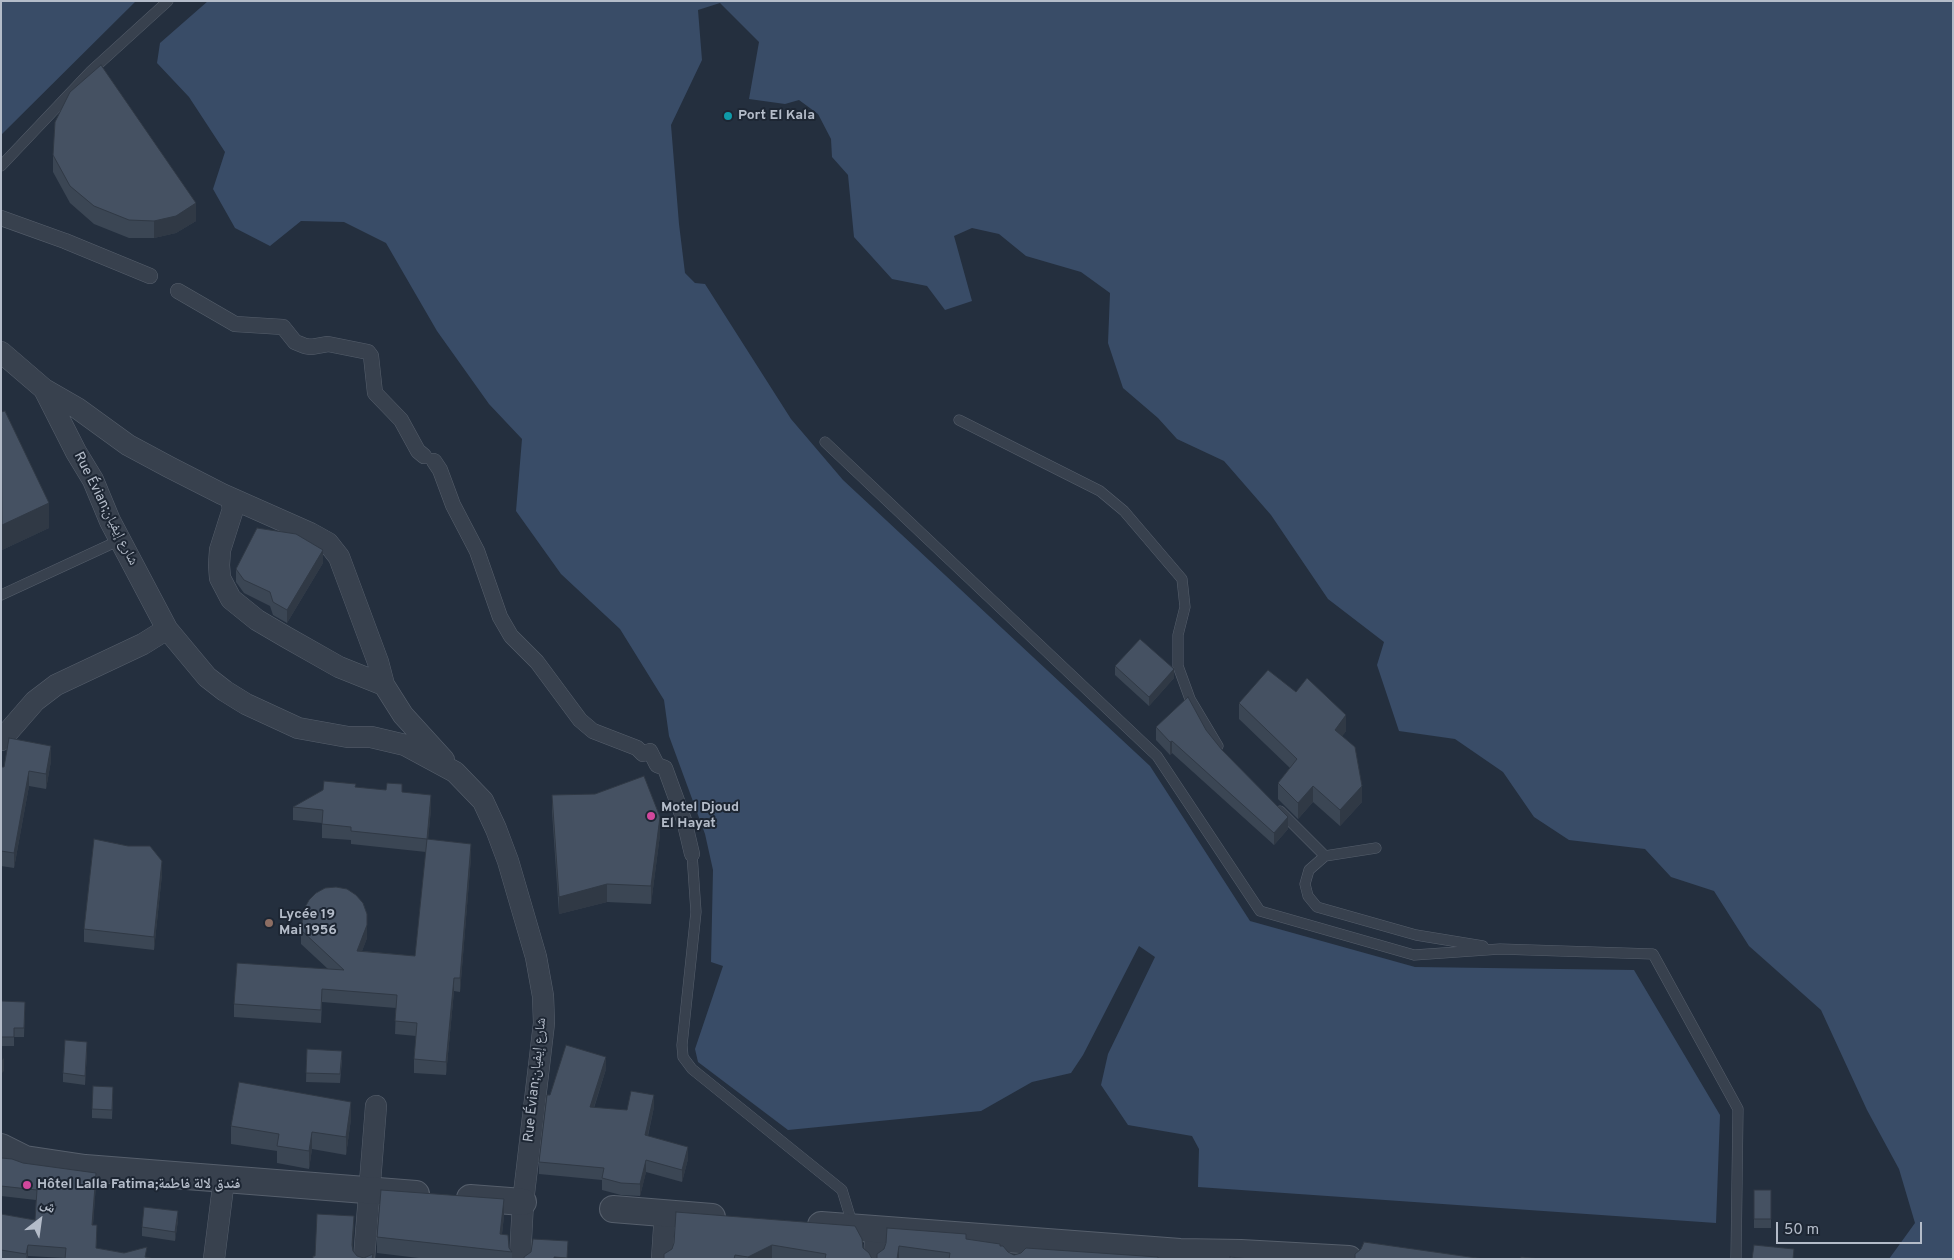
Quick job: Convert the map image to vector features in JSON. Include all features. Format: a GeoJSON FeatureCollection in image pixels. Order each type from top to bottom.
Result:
{"type":"FeatureCollection","features":[{"type":"Feature","properties":{"kind":"street"},"geometry":{"type":"LineString","coordinates":[[1,218],[65,241],[150,276]]}},
{"type":"Feature","properties":{"kind":"street"},"geometry":{"type":"LineString","coordinates":[[178,291],[235,324],[283,327],[295,342],[306,346],[328,344],[368,352],[371,356],[375,394],[400,420],[418,451],[440,470],[453,505],[477,551],[500,617],[511,636],[537,662],[580,720],[593,731],[637,748],[643,754],[650,751],[657,765],[665,768],[684,820],[692,854]]}},
{"type":"Feature","properties":{"kind":"street","name":"Rue Évian;شارع إيفيان"},"geometry":{"type":"LineString","coordinates":[[1,352],[44,389],[77,408],[128,445],[231,498],[328,543],[339,557],[378,662],[384,685],[404,715],[483,801],[508,861],[536,957],[543,996],[544,1023],[523,1202],[520,1259]]}},
{"type":"Feature","properties":{"kind":"street","name":"Rue Évian;شارع إيفيان"},"geometry":{"type":"LineString","coordinates":[[44,389],[76,452],[93,480],[120,540],[167,629],[207,677],[224,691],[254,708],[298,728],[348,737],[371,738],[405,745],[456,772]]}},
{"type":"Feature","properties":{"kind":"street"},"geometry":{"type":"LineString","coordinates":[[231,498],[233,509],[220,550],[219,565],[220,578],[231,599],[257,620],[293,641],[338,666],[384,685]]}},
{"type":"Feature","properties":{"kind":"street"},"geometry":{"type":"LineString","coordinates":[[1,740],[35,701],[56,685],[143,644],[167,629]]}},
{"type":"Feature","properties":{"kind":"street"},"geometry":{"type":"LineString","coordinates":[[364,1259],[376,1106]]}},
{"type":"Feature","properties":{"kind":"street"},"geometry":{"type":"LineString","coordinates":[[1,1147],[25,1159],[44,1163],[523,1202]]}},
{"type":"Feature","properties":{"kind":"street"},"geometry":{"type":"LineString","coordinates":[[214,1259],[224,1179]]}},
{"type":"Feature","properties":{"kind":"street"},"geometry":{"type":"LineString","coordinates":[[614,1209],[734,1218]]}},
{"type":"Feature","properties":{"kind":"street"},"geometry":{"type":"LineString","coordinates":[[662,1259],[665,1213]]}},
{"type":"Feature","properties":{"kind":"street"},"geometry":{"type":"LineString","coordinates":[[794,1223],[865,1228],[1016,1250],[1180,1255],[1241,1253],[1347,1259]]}},
{"type":"Feature","properties":{"kind":"street"},"geometry":{"type":"LineString","coordinates":[[865,1228],[874,1259]]}},
{"type":"Feature","properties":{"kind":"lane"},"geometry":{"type":"LineString","coordinates":[[1,166],[91,70],[168,1]]}},
{"type":"Feature","properties":{"kind":"lane"},"geometry":{"type":"LineString","coordinates":[[960,420],[1100,491],[1124,511],[1182,579],[1185,607],[1178,635],[1178,666],[1190,699],[1212,739],[1222,752]]}},
{"type":"Feature","properties":{"kind":"lane"},"geometry":{"type":"LineString","coordinates":[[825,442],[1157,756],[1260,911],[1414,955],[1500,948]]}},
{"type":"Feature","properties":{"kind":"lane"},"geometry":{"type":"LineString","coordinates":[[1,595],[120,540]]}},
{"type":"Feature","properties":{"kind":"lane"},"geometry":{"type":"LineString","coordinates":[[1269,800],[1325,856]]}},
{"type":"Feature","properties":{"kind":"lane"},"geometry":{"type":"LineString","coordinates":[[1376,848],[1325,856],[1309,870],[1305,884],[1308,896],[1318,906],[1416,935],[1500,948],[1653,954],[1738,1108],[1736,1259]]}},
{"type":"Feature","properties":{"kind":"lane"},"geometry":{"type":"LineString","coordinates":[[692,854],[696,912],[682,1045],[683,1058],[692,1069],[842,1190],[865,1228]]}},
{"type":"Feature","properties":{"kind":"water"},"geometry":{"type":"Polygon","coordinates":[[[1,1],[136,1],[1,135],[1,1]]]}},
{"type":"Feature","properties":{"kind":"water"},"geometry":{"type":"Polygon","coordinates":[[[208,1],[1953,1],[1953,1259],[1889,1259],[1915,1223],[1899,1169],[1867,1110],[1821,1010],[1749,946],[1714,891],[1671,877],[1645,849],[1569,840],[1534,817],[1503,772],[1455,739],[1399,731],[1377,665],[1384,642],[1328,599],[1271,515],[1224,461],[1177,439],[1158,418],[1123,388],[1108,343],[1110,293],[1081,272],[1026,256],[999,234],[972,228],[954,236],[972,301],[945,310],[927,286],[892,279],[854,237],[848,175],[832,157],[831,139],[818,114],[799,100],[785,104],[749,99],[759,42],[720,3],[698,10],[702,60],[671,125],[685,273],[695,283],[705,284],[791,419],[843,480],[1150,766],[1250,921],[1415,967],[1634,970],[1720,1115],[1716,1223],[1198,1187],[1199,1149],[1192,1136],[1128,1125],[1101,1085],[1108,1054],[1155,957],[1139,946],[1083,1055],[1071,1073],[1032,1082],[981,1111],[788,1130],[698,1062],[695,1049],[723,966],[711,962],[713,870],[705,834],[669,736],[664,700],[620,629],[561,574],[516,511],[522,439],[489,404],[437,331],[386,243],[344,222],[301,221],[270,246],[235,228],[213,189],[225,152],[189,97],[157,63],[160,43],[208,1]]]}},
{"type":"Feature","properties":{"kind":"building"},"geometry":{"type":"Polygon","coordinates":[[[101,65],[196,203],[176,216],[154,221],[129,220],[94,206],[70,186],[53,155],[55,122],[70,92],[101,65]]]}},
{"type":"Feature","properties":{"kind":"building"},"geometry":{"type":"Polygon","coordinates":[[[5,411],[49,503],[2,525],[1,412],[5,411]]]}},
{"type":"Feature","properties":{"kind":"building"},"geometry":{"type":"Polygon","coordinates":[[[257,528],[296,534],[323,550],[287,610],[273,602],[270,592],[244,580],[236,569],[257,528]]]}},
{"type":"Feature","properties":{"kind":"building"},"geometry":{"type":"Polygon","coordinates":[[[1140,639],[1174,669],[1149,697],[1115,666],[1140,639]]]}},
{"type":"Feature","properties":{"kind":"building"},"geometry":{"type":"Polygon","coordinates":[[[1268,670],[1296,692],[1307,678],[1346,715],[1335,730],[1355,747],[1362,786],[1340,810],[1313,786],[1298,803],[1278,783],[1297,759],[1239,703],[1268,670]]]}},
{"type":"Feature","properties":{"kind":"building"},"geometry":{"type":"Polygon","coordinates":[[[1188,697],[1206,730],[1222,750],[1288,817],[1274,833],[1172,741],[1170,742],[1156,727],[1188,697]]]}},
{"type":"Feature","properties":{"kind":"building"},"geometry":{"type":"Polygon","coordinates":[[[9,738],[51,746],[46,774],[29,771],[14,853],[1,851],[1,767],[4,767],[9,738]]]}},
{"type":"Feature","properties":{"kind":"building"},"geometry":{"type":"Polygon","coordinates":[[[644,776],[660,817],[651,886],[607,884],[559,897],[552,795],[595,794],[644,776]]]}},
{"type":"Feature","properties":{"kind":"building"},"geometry":{"type":"Polygon","coordinates":[[[324,781],[356,784],[355,787],[386,790],[387,783],[402,784],[402,792],[431,795],[427,839],[351,831],[351,827],[322,824],[323,810],[293,807],[323,790],[324,781]]]}},
{"type":"Feature","properties":{"kind":"building"},"geometry":{"type":"Polygon","coordinates":[[[94,839],[128,846],[150,846],[162,861],[154,937],[84,929],[94,839]]]}},
{"type":"Feature","properties":{"kind":"building"},"geometry":{"type":"Polygon","coordinates":[[[427,839],[471,844],[460,978],[454,978],[446,1062],[414,1059],[417,1023],[395,1021],[397,995],[322,989],[321,1010],[234,1004],[237,963],[344,970],[301,930],[304,909],[309,900],[325,888],[347,889],[363,903],[367,914],[367,925],[357,951],[415,956],[427,839]]]}},
{"type":"Feature","properties":{"kind":"building"},"geometry":{"type":"Polygon","coordinates":[[[1,1001],[25,1002],[24,1028],[14,1028],[14,1037],[1,1037],[1,1001]]]}},
{"type":"Feature","properties":{"kind":"building"},"geometry":{"type":"Polygon","coordinates":[[[65,1040],[87,1042],[85,1076],[63,1073],[65,1040]]]}},
{"type":"Feature","properties":{"kind":"building"},"geometry":{"type":"Polygon","coordinates":[[[566,1045],[606,1057],[590,1107],[627,1110],[631,1091],[654,1095],[645,1135],[688,1147],[682,1170],[646,1160],[640,1184],[621,1183],[602,1178],[604,1168],[539,1162],[547,1095],[550,1095],[566,1045]]]}},
{"type":"Feature","properties":{"kind":"building"},"geometry":{"type":"Polygon","coordinates":[[[307,1049],[342,1051],[340,1074],[306,1073],[307,1049]]]}},
{"type":"Feature","properties":{"kind":"building"},"geometry":{"type":"Polygon","coordinates":[[[239,1082],[351,1102],[346,1137],[312,1132],[309,1151],[277,1146],[279,1134],[231,1126],[239,1082]]]}},
{"type":"Feature","properties":{"kind":"building"},"geometry":{"type":"Polygon","coordinates":[[[93,1086],[113,1087],[112,1110],[92,1109],[93,1086]]]}},
{"type":"Feature","properties":{"kind":"building"},"geometry":{"type":"Polygon","coordinates":[[[1,1158],[23,1163],[96,1173],[92,1225],[97,1225],[96,1248],[124,1253],[147,1247],[145,1257],[155,1259],[65,1259],[66,1248],[28,1245],[26,1254],[1,1250],[1,1214],[35,1220],[37,1190],[1,1186],[1,1158]]]}},
{"type":"Feature","properties":{"kind":"building"},"geometry":{"type":"Polygon","coordinates":[[[381,1190],[504,1199],[500,1234],[508,1235],[509,1248],[512,1252],[377,1237],[381,1190]]]}},
{"type":"Feature","properties":{"kind":"building"},"geometry":{"type":"Polygon","coordinates":[[[1754,1190],[1771,1190],[1771,1219],[1754,1219],[1754,1190]]]}},
{"type":"Feature","properties":{"kind":"building"},"geometry":{"type":"Polygon","coordinates":[[[144,1207],[178,1211],[175,1232],[142,1227],[144,1207]]]}},
{"type":"Feature","properties":{"kind":"building"},"geometry":{"type":"Polygon","coordinates":[[[676,1212],[855,1226],[862,1239],[863,1248],[872,1259],[825,1259],[826,1254],[772,1245],[748,1257],[735,1255],[734,1259],[664,1259],[664,1254],[672,1249],[674,1243],[676,1212]]]}},
{"type":"Feature","properties":{"kind":"building"},"geometry":{"type":"Polygon","coordinates":[[[317,1214],[354,1216],[353,1251],[357,1256],[364,1258],[373,1254],[372,1259],[313,1259],[313,1256],[315,1256],[317,1214]]]}},
{"type":"Feature","properties":{"kind":"building"},"geometry":{"type":"Polygon","coordinates":[[[887,1228],[966,1234],[966,1239],[1000,1244],[1000,1246],[1003,1246],[1014,1255],[1021,1253],[1026,1248],[1158,1257],[1158,1259],[949,1259],[950,1253],[899,1246],[897,1259],[877,1259],[877,1254],[884,1249],[886,1243],[887,1228]]]}},
{"type":"Feature","properties":{"kind":"building"},"geometry":{"type":"Polygon","coordinates":[[[533,1239],[568,1241],[567,1258],[524,1259],[531,1252],[533,1239]]]}},
{"type":"Feature","properties":{"kind":"building"},"geometry":{"type":"Polygon","coordinates":[[[1364,1242],[1484,1259],[1355,1259],[1355,1254],[1361,1249],[1364,1242]]]}},
{"type":"Feature","properties":{"kind":"building"},"geometry":{"type":"Polygon","coordinates":[[[1754,1245],[1794,1249],[1793,1259],[1752,1259],[1754,1245]]]}},
{"type":"Feature","properties":{"kind":"building"},"geometry":{"type":"Polygon","coordinates":[[[1230,1257],[1249,1259],[1230,1259],[1230,1257]]]}},
{"type":"Feature","properties":{"kind":"building"},"geometry":{"type":"Polygon","coordinates":[[[1521,1257],[1541,1259],[1521,1259],[1521,1257]]]}},
{"type":"Feature","properties":{"kind":"place","name":"Port El Kala"},"geometry":{"type":"Point","coordinates":[728,116]}},
{"type":"Feature","properties":{"kind":"place","name":"Motel Djoud El Hayat"},"geometry":{"type":"Point","coordinates":[651,816]}},
{"type":"Feature","properties":{"kind":"place","name":"Lycée 19 Mai 1956"},"geometry":{"type":"Point","coordinates":[269,923]}},
{"type":"Feature","properties":{"kind":"place","name":"Hôtel Lalla Fatima;فندق لالة فاطمة"},"geometry":{"type":"Point","coordinates":[27,1185]}}]}
